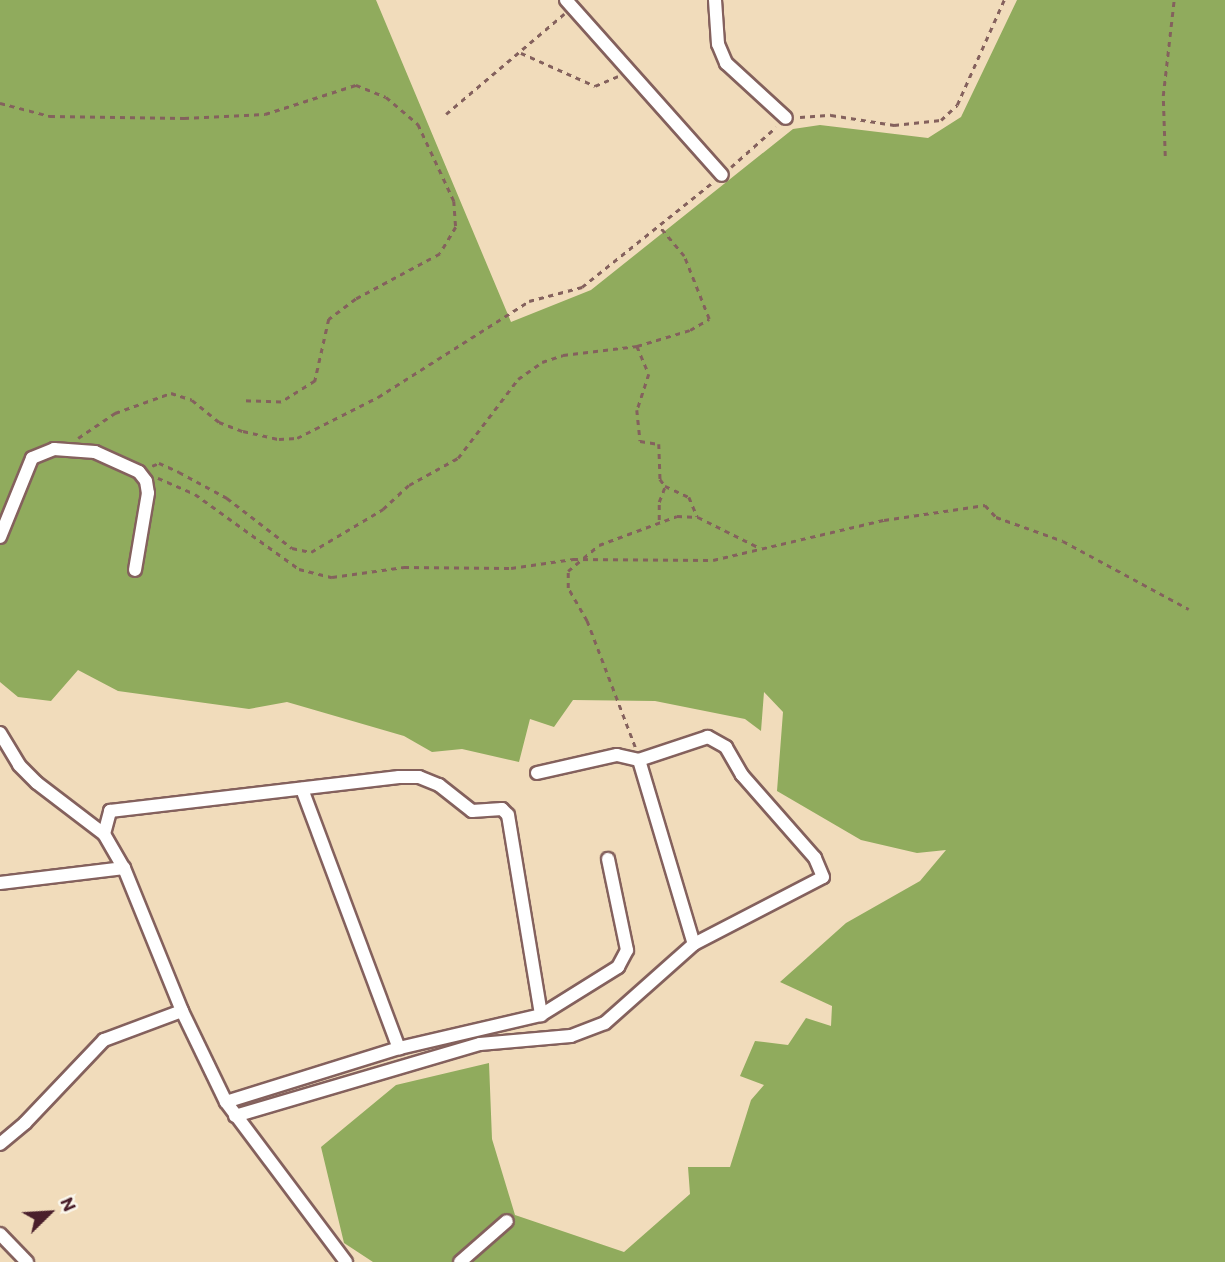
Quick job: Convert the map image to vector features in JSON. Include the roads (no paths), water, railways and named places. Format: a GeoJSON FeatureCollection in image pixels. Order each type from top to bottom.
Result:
{"type":"FeatureCollection","features":[{"type":"Feature","properties":{"kind":"street"},"geometry":{"type":"LineString","coordinates":[[715,0],[718,44],[726,63],[786,117]]}},
{"type":"Feature","properties":{"kind":"street"},"geometry":{"type":"LineString","coordinates":[[569,4],[722,175]]}},
{"type":"Feature","properties":{"kind":"street"},"geometry":{"type":"LineString","coordinates":[[0,537],[32,458],[54,449],[95,452],[139,472],[148,493],[135,570]]}},
{"type":"Feature","properties":{"kind":"street"},"geometry":{"type":"LineString","coordinates":[[0,733],[19,765],[37,783],[104,834],[124,868],[183,1011],[226,1102],[346,1262]]}},
{"type":"Feature","properties":{"kind":"street"},"geometry":{"type":"LineString","coordinates":[[235,1116],[480,1044],[571,1036],[605,1023],[694,944],[823,877],[815,858],[742,775],[726,747],[708,737],[639,760],[617,755],[537,774]]}},
{"type":"Feature","properties":{"kind":"street"},"geometry":{"type":"LineString","coordinates":[[639,760],[694,944]]}},
{"type":"Feature","properties":{"kind":"street"},"geometry":{"type":"LineString","coordinates":[[104,834],[110,811],[419,777],[439,785],[471,811],[502,809],[508,815],[541,1015]]}},
{"type":"Feature","properties":{"kind":"street"},"geometry":{"type":"LineString","coordinates":[[302,789],[399,1048]]}},
{"type":"Feature","properties":{"kind":"street"},"geometry":{"type":"LineString","coordinates":[[226,1102],[399,1048],[541,1015],[610,973],[627,950],[608,859]]}},
{"type":"Feature","properties":{"kind":"street"},"geometry":{"type":"LineString","coordinates":[[0,883],[124,868]]}},
{"type":"Feature","properties":{"kind":"street"},"geometry":{"type":"LineString","coordinates":[[0,1144],[25,1123],[104,1040],[183,1011]]}},
{"type":"Feature","properties":{"kind":"street"},"geometry":{"type":"LineString","coordinates":[[460,1262],[507,1221]]}},
{"type":"Feature","properties":{"kind":"street"},"geometry":{"type":"LineString","coordinates":[[0,1234],[26,1262]]}}]}
